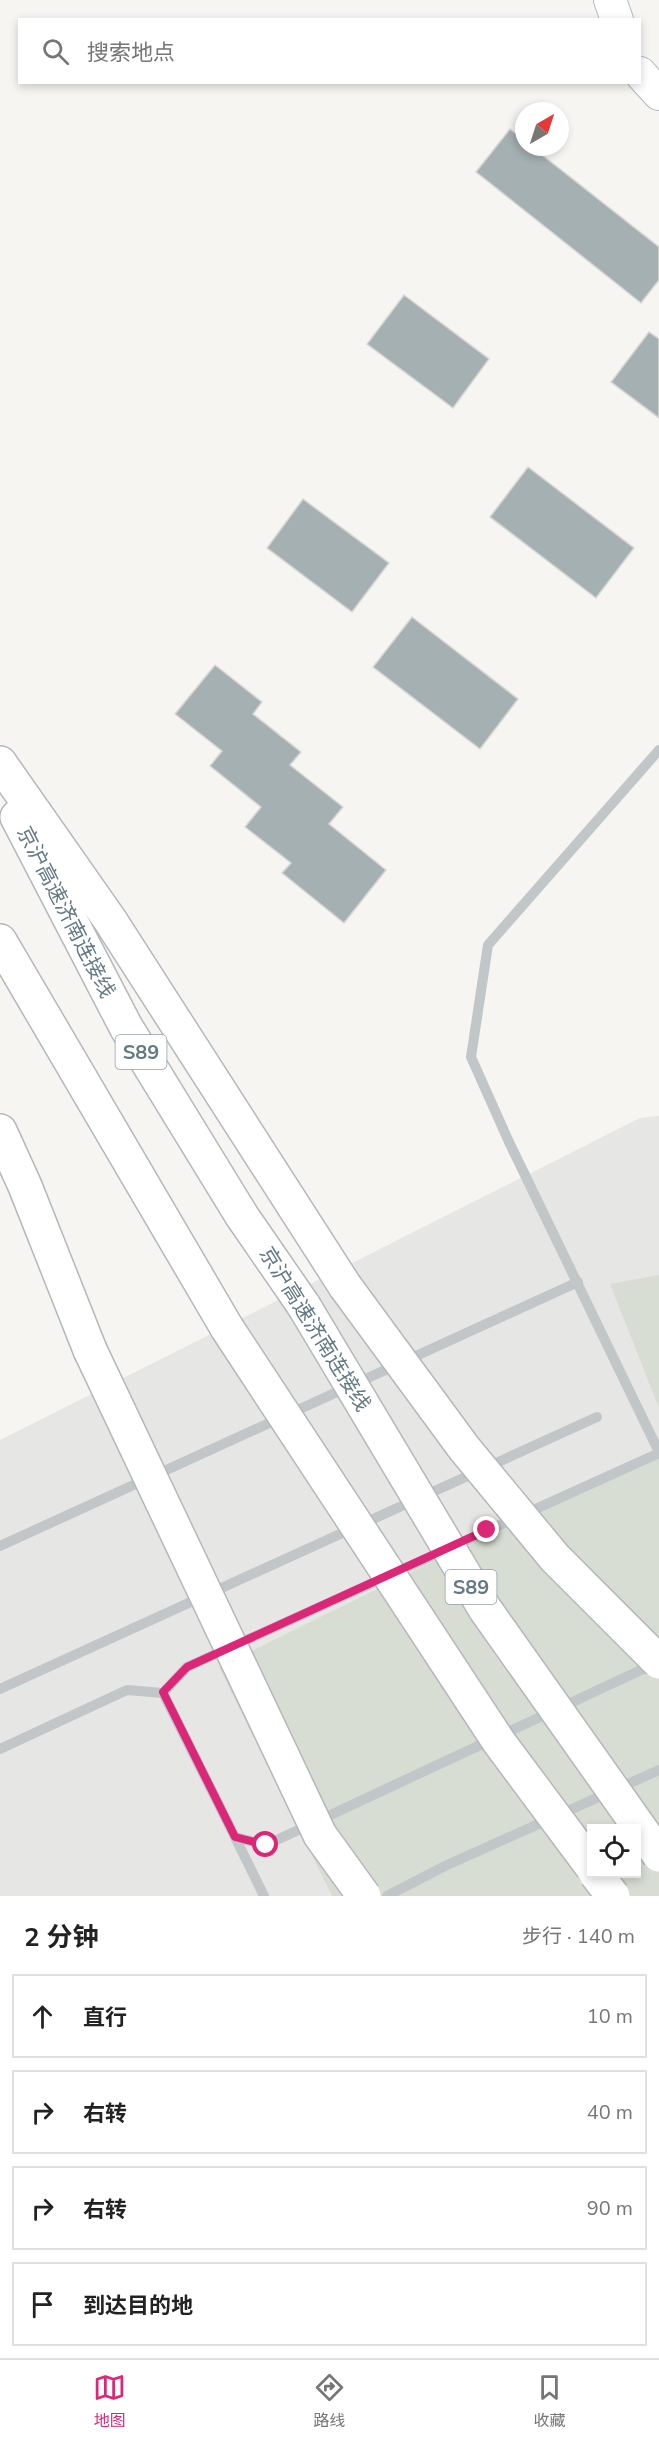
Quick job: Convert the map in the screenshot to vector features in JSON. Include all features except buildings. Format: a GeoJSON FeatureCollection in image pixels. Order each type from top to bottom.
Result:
{"type":"FeatureCollection","features":[{"type":"Feature","properties":{"kind":"highway"},"geometry":{"type":"LineString","coordinates":[[0,763],[110,920],[345,1286],[464,1448],[555,1558],[659,1662]]}},
{"type":"Feature","properties":{"kind":"highway","name":"京沪高速济南连接线"},"geometry":{"type":"LineString","coordinates":[[0,785],[126,1027],[242,1216],[304,1306],[485,1609],[659,1855]]}},
{"type":"Feature","properties":{"kind":"highway"},"geometry":{"type":"LineString","coordinates":[[0,941],[226,1328],[499,1743],[587,1862]]}},
{"type":"Feature","properties":{"kind":"highway"},"geometry":{"type":"LineString","coordinates":[[0,1131],[26,1186],[90,1350],[320,1834],[364,1896]]}},
{"type":"Feature","properties":{"kind":"highway"},"geometry":{"type":"LineString","coordinates":[[599,1878],[613,1896]]}},
{"type":"Feature","properties":{"kind":"street"},"geometry":{"type":"LineString","coordinates":[[610,0],[616,18]]}},
{"type":"Feature","properties":{"kind":"street"},"geometry":{"type":"LineString","coordinates":[[641,75],[659,94]]}},
{"type":"Feature","properties":{"kind":"lane"},"geometry":{"type":"LineString","coordinates":[[0,1749],[127,1690],[163,1692],[187,1667],[659,1452],[508,1142],[471,1057],[488,945],[659,750]]}},
{"type":"Feature","properties":{"kind":"lane"},"geometry":{"type":"LineString","coordinates":[[0,1546],[578,1282]]}},
{"type":"Feature","properties":{"kind":"lane"},"geometry":{"type":"LineString","coordinates":[[0,1689],[597,1418]]}},
{"type":"Feature","properties":{"kind":"lane"},"geometry":{"type":"LineString","coordinates":[[235,1837],[266,1845],[659,1662]]}},
{"type":"Feature","properties":{"kind":"lane"},"geometry":{"type":"LineString","coordinates":[[163,1692],[264,1896]]}},
{"type":"Feature","properties":{"kind":"lane"},"geometry":{"type":"LineString","coordinates":[[387,1896],[445,1866],[659,1770]]}},
{"type":"Feature","properties":{"kind":"shaded area"},"geometry":{"type":"Polygon","coordinates":[[[659,1116],[659,1804],[603,1824],[587,1824],[587,1831],[486,1896],[0,1896],[0,1440],[640,1118],[659,1116]]]}},
{"type":"Feature","properties":{"kind":"shaded area"},"geometry":{"type":"Polygon","coordinates":[[[659,1275],[659,1408],[610,1284],[659,1275]]]}},
{"type":"Feature","properties":{"kind":"shaded area"},"geometry":{"type":"Polygon","coordinates":[[[659,1450],[659,1896],[332,1896],[219,1667],[659,1450]]]}},
{"type":"Feature","properties":{"kind":"route"},"geometry":{"type":"LineString","coordinates":[[266,1845],[235,1837],[163,1692],[187,1667],[487,1530]]}}]}
